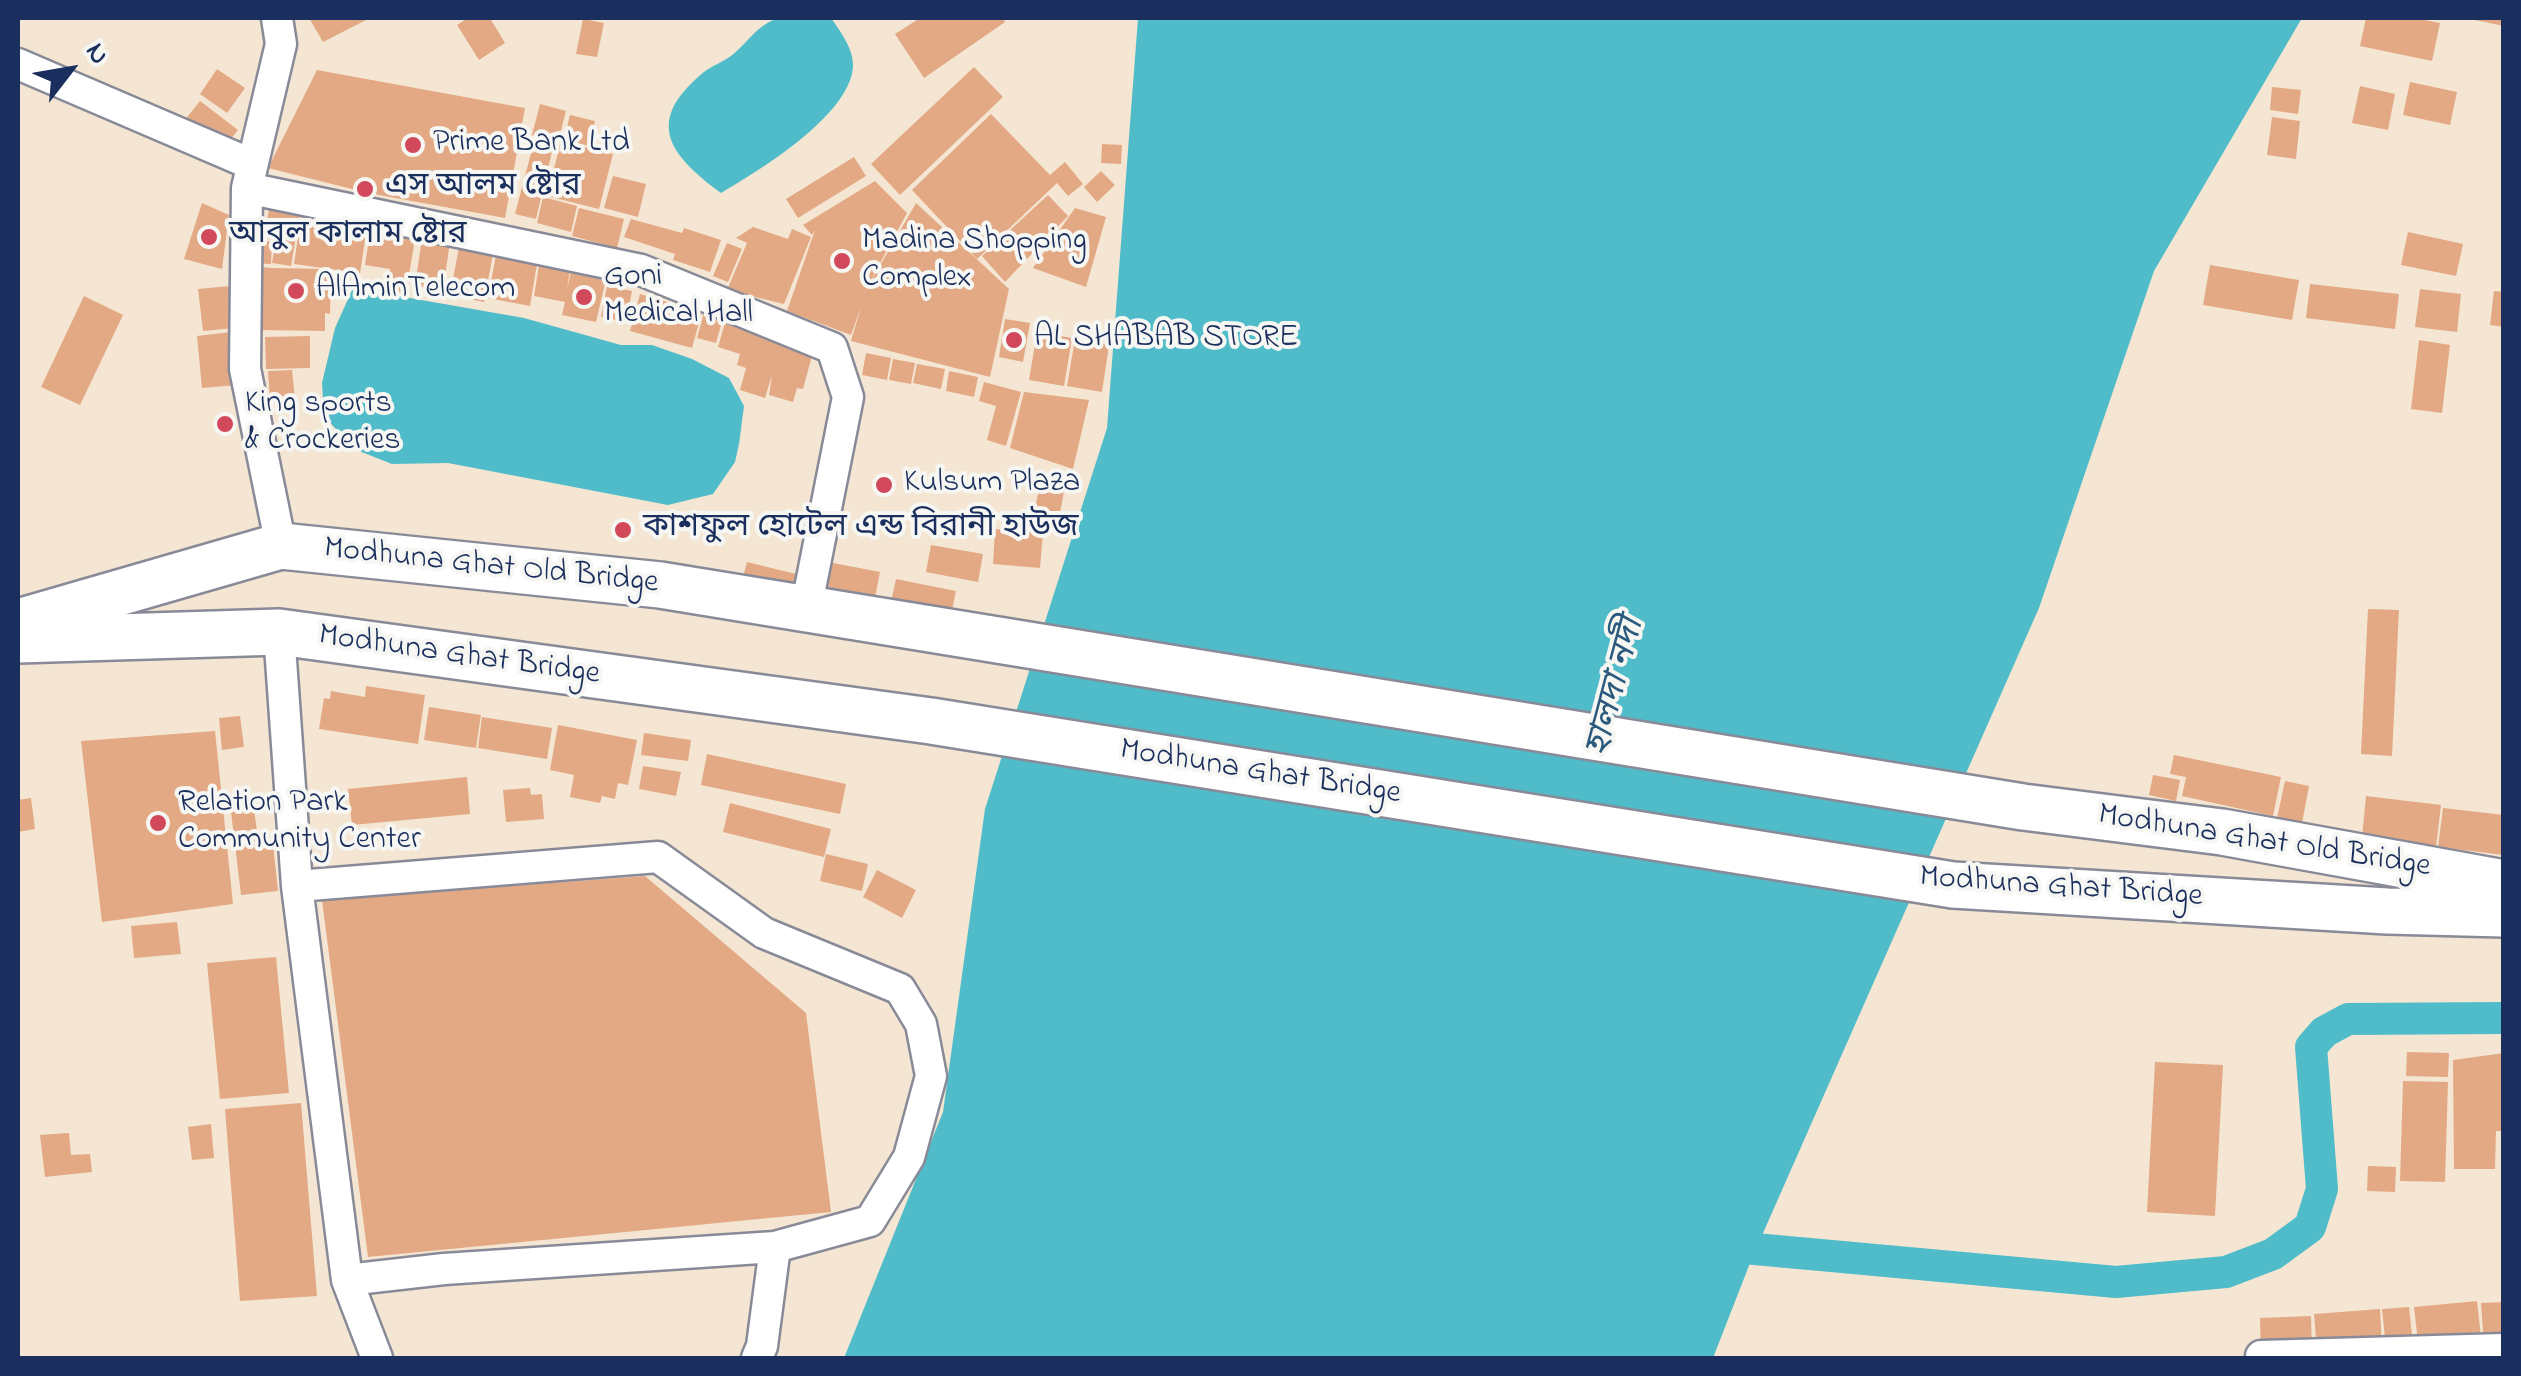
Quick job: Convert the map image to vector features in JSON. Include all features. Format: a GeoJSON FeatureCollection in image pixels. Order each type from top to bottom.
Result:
{"type":"FeatureCollection","features":[{"type":"Feature","properties":{"kind":"main road","name":"Modhuna Ghat Old Bridge"},"geometry":{"type":"LineString","coordinates":[[18,622],[281,546],[660,585],[2024,806],[2222,832],[2504,884]]}},
{"type":"Feature","properties":{"kind":"main road","name":"Modhuna Ghat Bridge"},"geometry":{"type":"LineString","coordinates":[[18,640],[279,632],[931,721],[1954,885],[2386,911],[2504,914]]}},
{"type":"Feature","properties":{"kind":"street"},"geometry":{"type":"LineString","coordinates":[[277,18],[281,44],[249,176],[245,369],[281,546]]}},
{"type":"Feature","properties":{"kind":"street"},"geometry":{"type":"LineString","coordinates":[[18,64],[249,176],[641,270],[832,348],[848,398],[806,609]]}},
{"type":"Feature","properties":{"kind":"street"},"geometry":{"type":"LineString","coordinates":[[279,632],[298,886],[347,1280],[377,1358]]}},
{"type":"Feature","properties":{"kind":"street"},"geometry":{"type":"LineString","coordinates":[[298,886],[658,857],[764,933],[900,989],[920,1024],[931,1076],[910,1157],[870,1221],[776,1247],[347,1280]]}},
{"type":"Feature","properties":{"kind":"street"},"geometry":{"type":"LineString","coordinates":[[757,1358],[776,1247]]}},
{"type":"Feature","properties":{"kind":"street"},"geometry":{"type":"LineString","coordinates":[[2261,1356],[2504,1349]]}},
{"type":"Feature","properties":{"kind":"water"},"geometry":{"type":"Polygon","coordinates":[[[780,18],[831,18],[851,54],[853,67],[848,86],[800,140],[721,193],[688,165],[677,150],[669,122],[674,106],[704,72],[731,56],[765,24],[780,18]]]}},
{"type":"Feature","properties":{"kind":"water","name":"হালদা নদী"},"geometry":{"type":"Polygon","coordinates":[[[1138,18],[2302,18],[2154,271],[2039,608],[1752,1258],[1713,1358],[844,1358],[943,1112],[985,809],[1107,428],[1138,18]]]}},
{"type":"Feature","properties":{"kind":"water"},"geometry":{"type":"Polygon","coordinates":[[[353,288],[524,318],[621,345],[652,345],[692,359],[729,378],[744,406],[735,462],[713,494],[668,505],[448,463],[392,464],[354,449],[324,416],[322,383],[335,328],[353,288]]]}},
{"type":"Feature","properties":{"kind":"building"},"geometry":{"type":"Polygon","coordinates":[[[309,18],[370,18],[323,42],[309,18]]]}},
{"type":"Feature","properties":{"kind":"building"},"geometry":{"type":"Polygon","coordinates":[[[468,18],[490,18],[505,43],[479,60],[457,25],[468,18]]]}},
{"type":"Feature","properties":{"kind":"building"},"geometry":{"type":"Polygon","coordinates":[[[920,18],[1002,18],[1005,22],[924,78],[895,34],[920,18]]]}},
{"type":"Feature","properties":{"kind":"building"},"geometry":{"type":"Polygon","coordinates":[[[2366,18],[2415,18],[2440,23],[2432,61],[2360,46],[2366,18]]]}},
{"type":"Feature","properties":{"kind":"building"},"geometry":{"type":"Polygon","coordinates":[[[2504,18],[2504,26],[2470,19],[2504,18]]]}},
{"type":"Feature","properties":{"kind":"building"},"geometry":{"type":"Polygon","coordinates":[[[583,19],[604,23],[597,57],[576,54],[583,19]]]}},
{"type":"Feature","properties":{"kind":"building"},"geometry":{"type":"Polygon","coordinates":[[[974,67],[1003,97],[900,195],[871,164],[974,67]]]}},
{"type":"Feature","properties":{"kind":"building"},"geometry":{"type":"Polygon","coordinates":[[[217,69],[245,88],[227,113],[200,94],[217,69]]]}},
{"type":"Feature","properties":{"kind":"building"},"geometry":{"type":"Polygon","coordinates":[[[317,70],[525,108],[505,218],[368,193],[268,168],[317,70]]]}},
{"type":"Feature","properties":{"kind":"building"},"geometry":{"type":"Polygon","coordinates":[[[2410,82],[2457,92],[2450,125],[2403,115],[2410,82]]]}},
{"type":"Feature","properties":{"kind":"building"},"geometry":{"type":"Polygon","coordinates":[[[2360,86],[2395,94],[2388,130],[2352,123],[2360,86]]]}},
{"type":"Feature","properties":{"kind":"building"},"geometry":{"type":"Polygon","coordinates":[[[2272,87],[2301,90],[2298,114],[2270,110],[2272,87]]]}},
{"type":"Feature","properties":{"kind":"building"},"geometry":{"type":"Polygon","coordinates":[[[200,101],[238,130],[222,150],[184,121],[200,101]]]}},
{"type":"Feature","properties":{"kind":"building"},"geometry":{"type":"Polygon","coordinates":[[[540,104],[566,111],[558,142],[532,135],[540,104]]]}},
{"type":"Feature","properties":{"kind":"building"},"geometry":{"type":"Polygon","coordinates":[[[991,114],[1050,175],[1065,162],[1083,184],[1068,196],[1057,183],[977,259],[912,190],[991,114]]]}},
{"type":"Feature","properties":{"kind":"building"},"geometry":{"type":"Polygon","coordinates":[[[570,115],[595,121],[589,146],[564,139],[570,115]]]}},
{"type":"Feature","properties":{"kind":"building"},"geometry":{"type":"Polygon","coordinates":[[[2272,117],[2300,121],[2296,159],[2267,155],[2272,117]]]}},
{"type":"Feature","properties":{"kind":"building"},"geometry":{"type":"Polygon","coordinates":[[[535,138],[554,143],[536,219],[515,214],[535,138]]]}},
{"type":"Feature","properties":{"kind":"building"},"geometry":{"type":"Polygon","coordinates":[[[561,141],[613,154],[599,209],[547,196],[561,141]]]}},
{"type":"Feature","properties":{"kind":"building"},"geometry":{"type":"Polygon","coordinates":[[[1102,144],[1122,145],[1121,164],[1101,163],[1102,144]]]}},
{"type":"Feature","properties":{"kind":"building"},"geometry":{"type":"Polygon","coordinates":[[[854,157],[866,176],[798,218],[786,199],[854,157]]]}},
{"type":"Feature","properties":{"kind":"building"},"geometry":{"type":"Polygon","coordinates":[[[1101,171],[1115,185],[1097,202],[1084,187],[1101,171]]]}},
{"type":"Feature","properties":{"kind":"building"},"geometry":{"type":"Polygon","coordinates":[[[613,176],[646,184],[638,217],[604,208],[613,176]]]}},
{"type":"Feature","properties":{"kind":"building"},"geometry":{"type":"Polygon","coordinates":[[[875,181],[907,213],[863,295],[916,203],[1009,289],[990,377],[851,341],[861,307],[851,335],[787,311],[815,230],[812,235],[803,225],[875,181]]]}},
{"type":"Feature","properties":{"kind":"building"},"geometry":{"type":"Polygon","coordinates":[[[1048,195],[1068,216],[1005,282],[982,256],[1048,195]]]}},
{"type":"Feature","properties":{"kind":"building"},"geometry":{"type":"Polygon","coordinates":[[[543,197],[577,206],[571,232],[537,223],[543,197]]]}},
{"type":"Feature","properties":{"kind":"building","name":"আবুল কালাম ষ্টোর"},"geometry":{"type":"Polygon","coordinates":[[[202,203],[229,215],[222,269],[184,259],[202,203]]]}},
{"type":"Feature","properties":{"kind":"building"},"geometry":{"type":"Polygon","coordinates":[[[270,203],[301,208],[291,266],[272,263],[276,240],[264,238],[270,203]]]}},
{"type":"Feature","properties":{"kind":"building"},"geometry":{"type":"Polygon","coordinates":[[[579,208],[624,219],[617,248],[572,236],[579,208]]]}},
{"type":"Feature","properties":{"kind":"building"},"geometry":{"type":"Polygon","coordinates":[[[1075,208],[1106,217],[1086,287],[1033,268],[1075,208]]]}},
{"type":"Feature","properties":{"kind":"building"},"geometry":{"type":"Polygon","coordinates":[[[302,210],[368,220],[360,274],[331,269],[330,314],[325,313],[325,331],[260,330],[261,267],[330,269],[294,264],[302,210]]]}},
{"type":"Feature","properties":{"kind":"building"},"geometry":{"type":"Polygon","coordinates":[[[631,219],[682,233],[684,228],[721,240],[710,272],[673,260],[675,254],[624,237],[631,219]]]}},
{"type":"Feature","properties":{"kind":"building"},"geometry":{"type":"Polygon","coordinates":[[[371,226],[416,233],[406,293],[386,291],[390,269],[365,265],[371,226]]]}},
{"type":"Feature","properties":{"kind":"building"},"geometry":{"type":"Polygon","coordinates":[[[753,227],[788,239],[792,229],[811,237],[784,304],[727,290],[747,243],[736,238],[753,227]]]}},
{"type":"Feature","properties":{"kind":"building"},"geometry":{"type":"Polygon","coordinates":[[[2408,232],[2463,244],[2456,276],[2401,265],[2408,232]]]}},
{"type":"Feature","properties":{"kind":"building"},"geometry":{"type":"Polygon","coordinates":[[[422,238],[450,242],[443,290],[415,286],[422,238]]]}},
{"type":"Feature","properties":{"kind":"building"},"geometry":{"type":"Polygon","coordinates":[[[253,241],[272,241],[271,264],[252,263],[253,241]]]}},
{"type":"Feature","properties":{"kind":"building"},"geometry":{"type":"Polygon","coordinates":[[[727,243],[742,249],[728,282],[713,276],[727,243]]]}},
{"type":"Feature","properties":{"kind":"building"},"geometry":{"type":"Polygon","coordinates":[[[459,247],[493,254],[484,302],[450,295],[459,247]]]}},
{"type":"Feature","properties":{"kind":"building"},"geometry":{"type":"Polygon","coordinates":[[[496,255],[537,264],[530,306],[488,298],[496,255]]]}},
{"type":"Feature","properties":{"kind":"building","name":"Goni Medical Hall"},"geometry":{"type":"Polygon","coordinates":[[[539,265],[570,270],[567,289],[571,272],[606,279],[596,322],[562,315],[565,302],[534,296],[539,265]]]}},
{"type":"Feature","properties":{"kind":"building"},"geometry":{"type":"Polygon","coordinates":[[[2210,265],[2299,280],[2292,320],[2203,305],[2210,265]]]}},
{"type":"Feature","properties":{"kind":"building"},"geometry":{"type":"Polygon","coordinates":[[[2310,284],[2399,294],[2395,329],[2306,318],[2310,284]]]}},
{"type":"Feature","properties":{"kind":"building"},"geometry":{"type":"Polygon","coordinates":[[[230,286],[235,328],[203,331],[198,289],[230,286]]]}},
{"type":"Feature","properties":{"kind":"building"},"geometry":{"type":"Polygon","coordinates":[[[607,286],[632,291],[626,322],[601,317],[607,286]]]}},
{"type":"Feature","properties":{"kind":"building"},"geometry":{"type":"Polygon","coordinates":[[[2420,289],[2461,294],[2457,332],[2415,327],[2420,289]]]}},
{"type":"Feature","properties":{"kind":"building"},"geometry":{"type":"Polygon","coordinates":[[[2494,291],[2504,292],[2504,327],[2490,325],[2494,291]]]}},
{"type":"Feature","properties":{"kind":"building"},"geometry":{"type":"Polygon","coordinates":[[[640,294],[702,312],[692,348],[630,331],[640,294]]]}},
{"type":"Feature","properties":{"kind":"building"},"geometry":{"type":"Polygon","coordinates":[[[84,296],[123,315],[80,405],[41,387],[84,296]]]}},
{"type":"Feature","properties":{"kind":"building"},"geometry":{"type":"Polygon","coordinates":[[[704,313],[723,318],[716,343],[697,338],[704,313]]]}},
{"type":"Feature","properties":{"kind":"building"},"geometry":{"type":"Polygon","coordinates":[[[726,319],[748,325],[746,331],[813,352],[803,389],[797,388],[793,402],[769,395],[772,375],[765,398],[740,390],[746,368],[737,365],[740,354],[718,347],[726,319]]]}},
{"type":"Feature","properties":{"kind":"building","name":"AL SHABAB STORE"},"geometry":{"type":"Polygon","coordinates":[[[1005,319],[1030,323],[1023,362],[999,357],[1005,319]]]}},
{"type":"Feature","properties":{"kind":"building"},"geometry":{"type":"Polygon","coordinates":[[[231,332],[237,385],[202,388],[197,336],[231,332]]]}},
{"type":"Feature","properties":{"kind":"building"},"geometry":{"type":"Polygon","coordinates":[[[1037,332],[1072,338],[1064,386],[1029,380],[1037,332]]]}},
{"type":"Feature","properties":{"kind":"building"},"geometry":{"type":"Polygon","coordinates":[[[310,336],[310,368],[266,369],[265,337],[310,336]]]}},
{"type":"Feature","properties":{"kind":"building"},"geometry":{"type":"Polygon","coordinates":[[[1075,339],[1109,345],[1102,392],[1067,386],[1075,339]]]}},
{"type":"Feature","properties":{"kind":"building"},"geometry":{"type":"Polygon","coordinates":[[[2419,340],[2450,345],[2442,413],[2411,409],[2419,340]]]}},
{"type":"Feature","properties":{"kind":"building"},"geometry":{"type":"Polygon","coordinates":[[[866,353],[891,358],[887,380],[862,375],[866,353]]]}},
{"type":"Feature","properties":{"kind":"building"},"geometry":{"type":"Polygon","coordinates":[[[893,359],[915,363],[911,384],[889,380],[893,359]]]}},
{"type":"Feature","properties":{"kind":"building"},"geometry":{"type":"Polygon","coordinates":[[[917,364],[945,369],[941,389],[913,383],[917,364]]]}},
{"type":"Feature","properties":{"kind":"building"},"geometry":{"type":"Polygon","coordinates":[[[292,370],[295,399],[270,401],[268,371],[292,370]]]}},
{"type":"Feature","properties":{"kind":"building"},"geometry":{"type":"Polygon","coordinates":[[[949,371],[978,377],[974,397],[946,391],[949,371]]]}},
{"type":"Feature","properties":{"kind":"building"},"geometry":{"type":"Polygon","coordinates":[[[984,382],[1021,392],[1006,446],[987,440],[996,406],[979,401],[984,382]]]}},
{"type":"Feature","properties":{"kind":"building"},"geometry":{"type":"Polygon","coordinates":[[[1024,392],[1089,400],[1073,469],[1010,448],[1024,392]]]}},
{"type":"Feature","properties":{"kind":"building"},"geometry":{"type":"Polygon","coordinates":[[[1042,476],[1066,481],[1059,518],[1034,512],[1042,476]]]}},
{"type":"Feature","properties":{"kind":"building"},"geometry":{"type":"Polygon","coordinates":[[[995,529],[1043,533],[1040,568],[993,564],[995,529]]]}},
{"type":"Feature","properties":{"kind":"building"},"geometry":{"type":"Polygon","coordinates":[[[931,545],[983,554],[978,582],[926,572],[931,545]]]}},
{"type":"Feature","properties":{"kind":"building"},"geometry":{"type":"Polygon","coordinates":[[[747,562],[796,574],[791,594],[742,581],[747,562]]]}},
{"type":"Feature","properties":{"kind":"building"},"geometry":{"type":"Polygon","coordinates":[[[828,562],[880,572],[873,608],[821,598],[828,562]]]}},
{"type":"Feature","properties":{"kind":"building"},"geometry":{"type":"Polygon","coordinates":[[[896,579],[956,591],[951,615],[891,602],[896,579]]]}},
{"type":"Feature","properties":{"kind":"building"},"geometry":{"type":"Polygon","coordinates":[[[2368,609],[2399,610],[2392,756],[2361,754],[2368,609]]]}},
{"type":"Feature","properties":{"kind":"building"},"geometry":{"type":"Polygon","coordinates":[[[366,686],[425,695],[418,744],[319,729],[324,698],[330,699],[331,691],[365,697],[366,686]]]}},
{"type":"Feature","properties":{"kind":"building"},"geometry":{"type":"Polygon","coordinates":[[[429,707],[481,715],[476,748],[424,740],[429,707]]]}},
{"type":"Feature","properties":{"kind":"building"},"geometry":{"type":"Polygon","coordinates":[[[240,716],[244,747],[222,750],[219,718],[240,716]]]}},
{"type":"Feature","properties":{"kind":"building"},"geometry":{"type":"Polygon","coordinates":[[[482,717],[552,728],[547,759],[478,748],[482,717]]]}},
{"type":"Feature","properties":{"kind":"building"},"geometry":{"type":"Polygon","coordinates":[[[558,725],[637,740],[628,785],[618,783],[615,799],[602,796],[600,803],[570,797],[574,775],[550,770],[558,725]]]}},
{"type":"Feature","properties":{"kind":"building","name":"Relation Park Community Center"},"geometry":{"type":"Polygon","coordinates":[[[215,731],[233,904],[102,922],[81,741],[215,731]]]}},
{"type":"Feature","properties":{"kind":"building"},"geometry":{"type":"Polygon","coordinates":[[[644,733],[691,740],[688,761],[641,755],[644,733]]]}},
{"type":"Feature","properties":{"kind":"building"},"geometry":{"type":"Polygon","coordinates":[[[707,754],[846,784],[840,814],[701,785],[707,754]]]}},
{"type":"Feature","properties":{"kind":"building"},"geometry":{"type":"Polygon","coordinates":[[[2174,755],[2281,777],[2273,816],[2182,796],[2186,777],[2170,774],[2174,755]]]}},
{"type":"Feature","properties":{"kind":"building"},"geometry":{"type":"Polygon","coordinates":[[[643,766],[681,772],[676,796],[639,789],[643,766]]]}},
{"type":"Feature","properties":{"kind":"building"},"geometry":{"type":"Polygon","coordinates":[[[2153,775],[2180,780],[2176,801],[2149,795],[2153,775]]]}},
{"type":"Feature","properties":{"kind":"building"},"geometry":{"type":"Polygon","coordinates":[[[467,777],[470,814],[352,825],[348,789],[467,777]]]}},
{"type":"Feature","properties":{"kind":"building"},"geometry":{"type":"Polygon","coordinates":[[[2285,781],[2309,786],[2302,823],[2277,818],[2285,781]]]}},
{"type":"Feature","properties":{"kind":"building"},"geometry":{"type":"Polygon","coordinates":[[[530,788],[531,795],[542,794],[544,819],[506,822],[503,790],[530,788]]]}},
{"type":"Feature","properties":{"kind":"building"},"geometry":{"type":"Polygon","coordinates":[[[2366,796],[2441,805],[2436,847],[2362,838],[2366,796]]]}},
{"type":"Feature","properties":{"kind":"building"},"geometry":{"type":"Polygon","coordinates":[[[31,798],[35,829],[18,832],[18,800],[31,798]]]}},
{"type":"Feature","properties":{"kind":"building"},"geometry":{"type":"Polygon","coordinates":[[[730,803],[831,829],[824,857],[723,832],[730,803]]]}},
{"type":"Feature","properties":{"kind":"building"},"geometry":{"type":"Polygon","coordinates":[[[2443,808],[2504,815],[2504,855],[2438,847],[2443,808]]]}},
{"type":"Feature","properties":{"kind":"building"},"geometry":{"type":"Polygon","coordinates":[[[254,809],[259,846],[273,844],[278,891],[241,895],[231,812],[254,809]]]}},
{"type":"Feature","properties":{"kind":"building"},"geometry":{"type":"Polygon","coordinates":[[[826,854],[868,864],[862,891],[820,881],[826,854]]]}},
{"type":"Feature","properties":{"kind":"building"},"geometry":{"type":"Polygon","coordinates":[[[877,870],[916,890],[902,918],[863,897],[877,870]]]}},
{"type":"Feature","properties":{"kind":"building"},"geometry":{"type":"Polygon","coordinates":[[[645,876],[806,1013],[831,1212],[368,1257],[322,900],[645,876]]]}},
{"type":"Feature","properties":{"kind":"building"},"geometry":{"type":"Polygon","coordinates":[[[177,922],[181,954],[134,958],[131,926],[177,922]]]}},
{"type":"Feature","properties":{"kind":"building"},"geometry":{"type":"Polygon","coordinates":[[[276,957],[289,1093],[220,1099],[207,963],[276,957]]]}},
{"type":"Feature","properties":{"kind":"building"},"geometry":{"type":"Polygon","coordinates":[[[2407,1052],[2449,1053],[2448,1077],[2406,1076],[2407,1052]]]}},
{"type":"Feature","properties":{"kind":"building"},"geometry":{"type":"Polygon","coordinates":[[[2504,1053],[2504,1131],[2496,1131],[2495,1169],[2454,1169],[2453,1060],[2504,1053]]]}},
{"type":"Feature","properties":{"kind":"building"},"geometry":{"type":"Polygon","coordinates":[[[2155,1062],[2223,1065],[2215,1216],[2147,1212],[2155,1062]]]}},
{"type":"Feature","properties":{"kind":"building"},"geometry":{"type":"Polygon","coordinates":[[[2403,1081],[2448,1082],[2445,1182],[2400,1181],[2403,1081]]]}},
{"type":"Feature","properties":{"kind":"building"},"geometry":{"type":"Polygon","coordinates":[[[301,1103],[317,1296],[240,1301],[225,1109],[301,1103]]]}},
{"type":"Feature","properties":{"kind":"building"},"geometry":{"type":"Polygon","coordinates":[[[211,1124],[214,1158],[192,1160],[188,1127],[211,1124]]]}},
{"type":"Feature","properties":{"kind":"building"},"geometry":{"type":"Polygon","coordinates":[[[69,1133],[71,1155],[90,1154],[92,1172],[45,1177],[40,1135],[69,1133]]]}},
{"type":"Feature","properties":{"kind":"building"},"geometry":{"type":"Polygon","coordinates":[[[2368,1166],[2396,1167],[2395,1192],[2367,1191],[2368,1166]]]}},
{"type":"Feature","properties":{"kind":"building"},"geometry":{"type":"Polygon","coordinates":[[[2477,1301],[2482,1345],[2419,1351],[2414,1307],[2477,1301]]]}},
{"type":"Feature","properties":{"kind":"building"},"geometry":{"type":"Polygon","coordinates":[[[2504,1302],[2504,1344],[2484,1346],[2481,1303],[2504,1302]]]}},
{"type":"Feature","properties":{"kind":"building"},"geometry":{"type":"Polygon","coordinates":[[[2409,1307],[2413,1344],[2386,1347],[2382,1309],[2409,1307]]]}},
{"type":"Feature","properties":{"kind":"building"},"geometry":{"type":"Polygon","coordinates":[[[2380,1309],[2382,1346],[2317,1350],[2314,1314],[2380,1309]]]}},
{"type":"Feature","properties":{"kind":"building"},"geometry":{"type":"Polygon","coordinates":[[[2311,1316],[2312,1353],[2261,1354],[2260,1318],[2311,1316]]]}},
{"type":"Feature","properties":{"kind":"waterway"},"geometry":{"type":"LineString","coordinates":[[1711,1245],[2116,1282],[2226,1272],[2273,1254],[2310,1227],[2322,1189],[2311,1047],[2324,1032],[2348,1019],[2504,1018]]}},
{"type":"Feature","properties":{"kind":"place","name":"Prime Bank Ltd"},"geometry":{"type":"Point","coordinates":[413,145]}},
{"type":"Feature","properties":{"kind":"place","name":"এস আলম ষ্টোর"},"geometry":{"type":"Point","coordinates":[365,189]}},
{"type":"Feature","properties":{"kind":"place","name":"আবুল কালাম ষ্টোর"},"geometry":{"type":"Point","coordinates":[209,237]}},
{"type":"Feature","properties":{"kind":"place","name":"Madina Shopping Complex"},"geometry":{"type":"Point","coordinates":[842,261]}},
{"type":"Feature","properties":{"kind":"place","name":"AlAminTelecom"},"geometry":{"type":"Point","coordinates":[296,291]}},
{"type":"Feature","properties":{"kind":"place","name":"Goni Medical Hall"},"geometry":{"type":"Point","coordinates":[584,297]}},
{"type":"Feature","properties":{"kind":"place","name":"AL SHABAB STORE"},"geometry":{"type":"Point","coordinates":[1014,340]}},
{"type":"Feature","properties":{"kind":"place","name":"King sports & Crockeries"},"geometry":{"type":"Point","coordinates":[225,424]}},
{"type":"Feature","properties":{"kind":"place","name":"Kulsum Plaza"},"geometry":{"type":"Point","coordinates":[884,485]}},
{"type":"Feature","properties":{"kind":"place","name":"কাশফুল হোটেল এন্ড বিরানী হাউজ"},"geometry":{"type":"Point","coordinates":[623,530]}},
{"type":"Feature","properties":{"kind":"place","name":"Relation Park Community Center"},"geometry":{"type":"Point","coordinates":[158,823]}}]}
